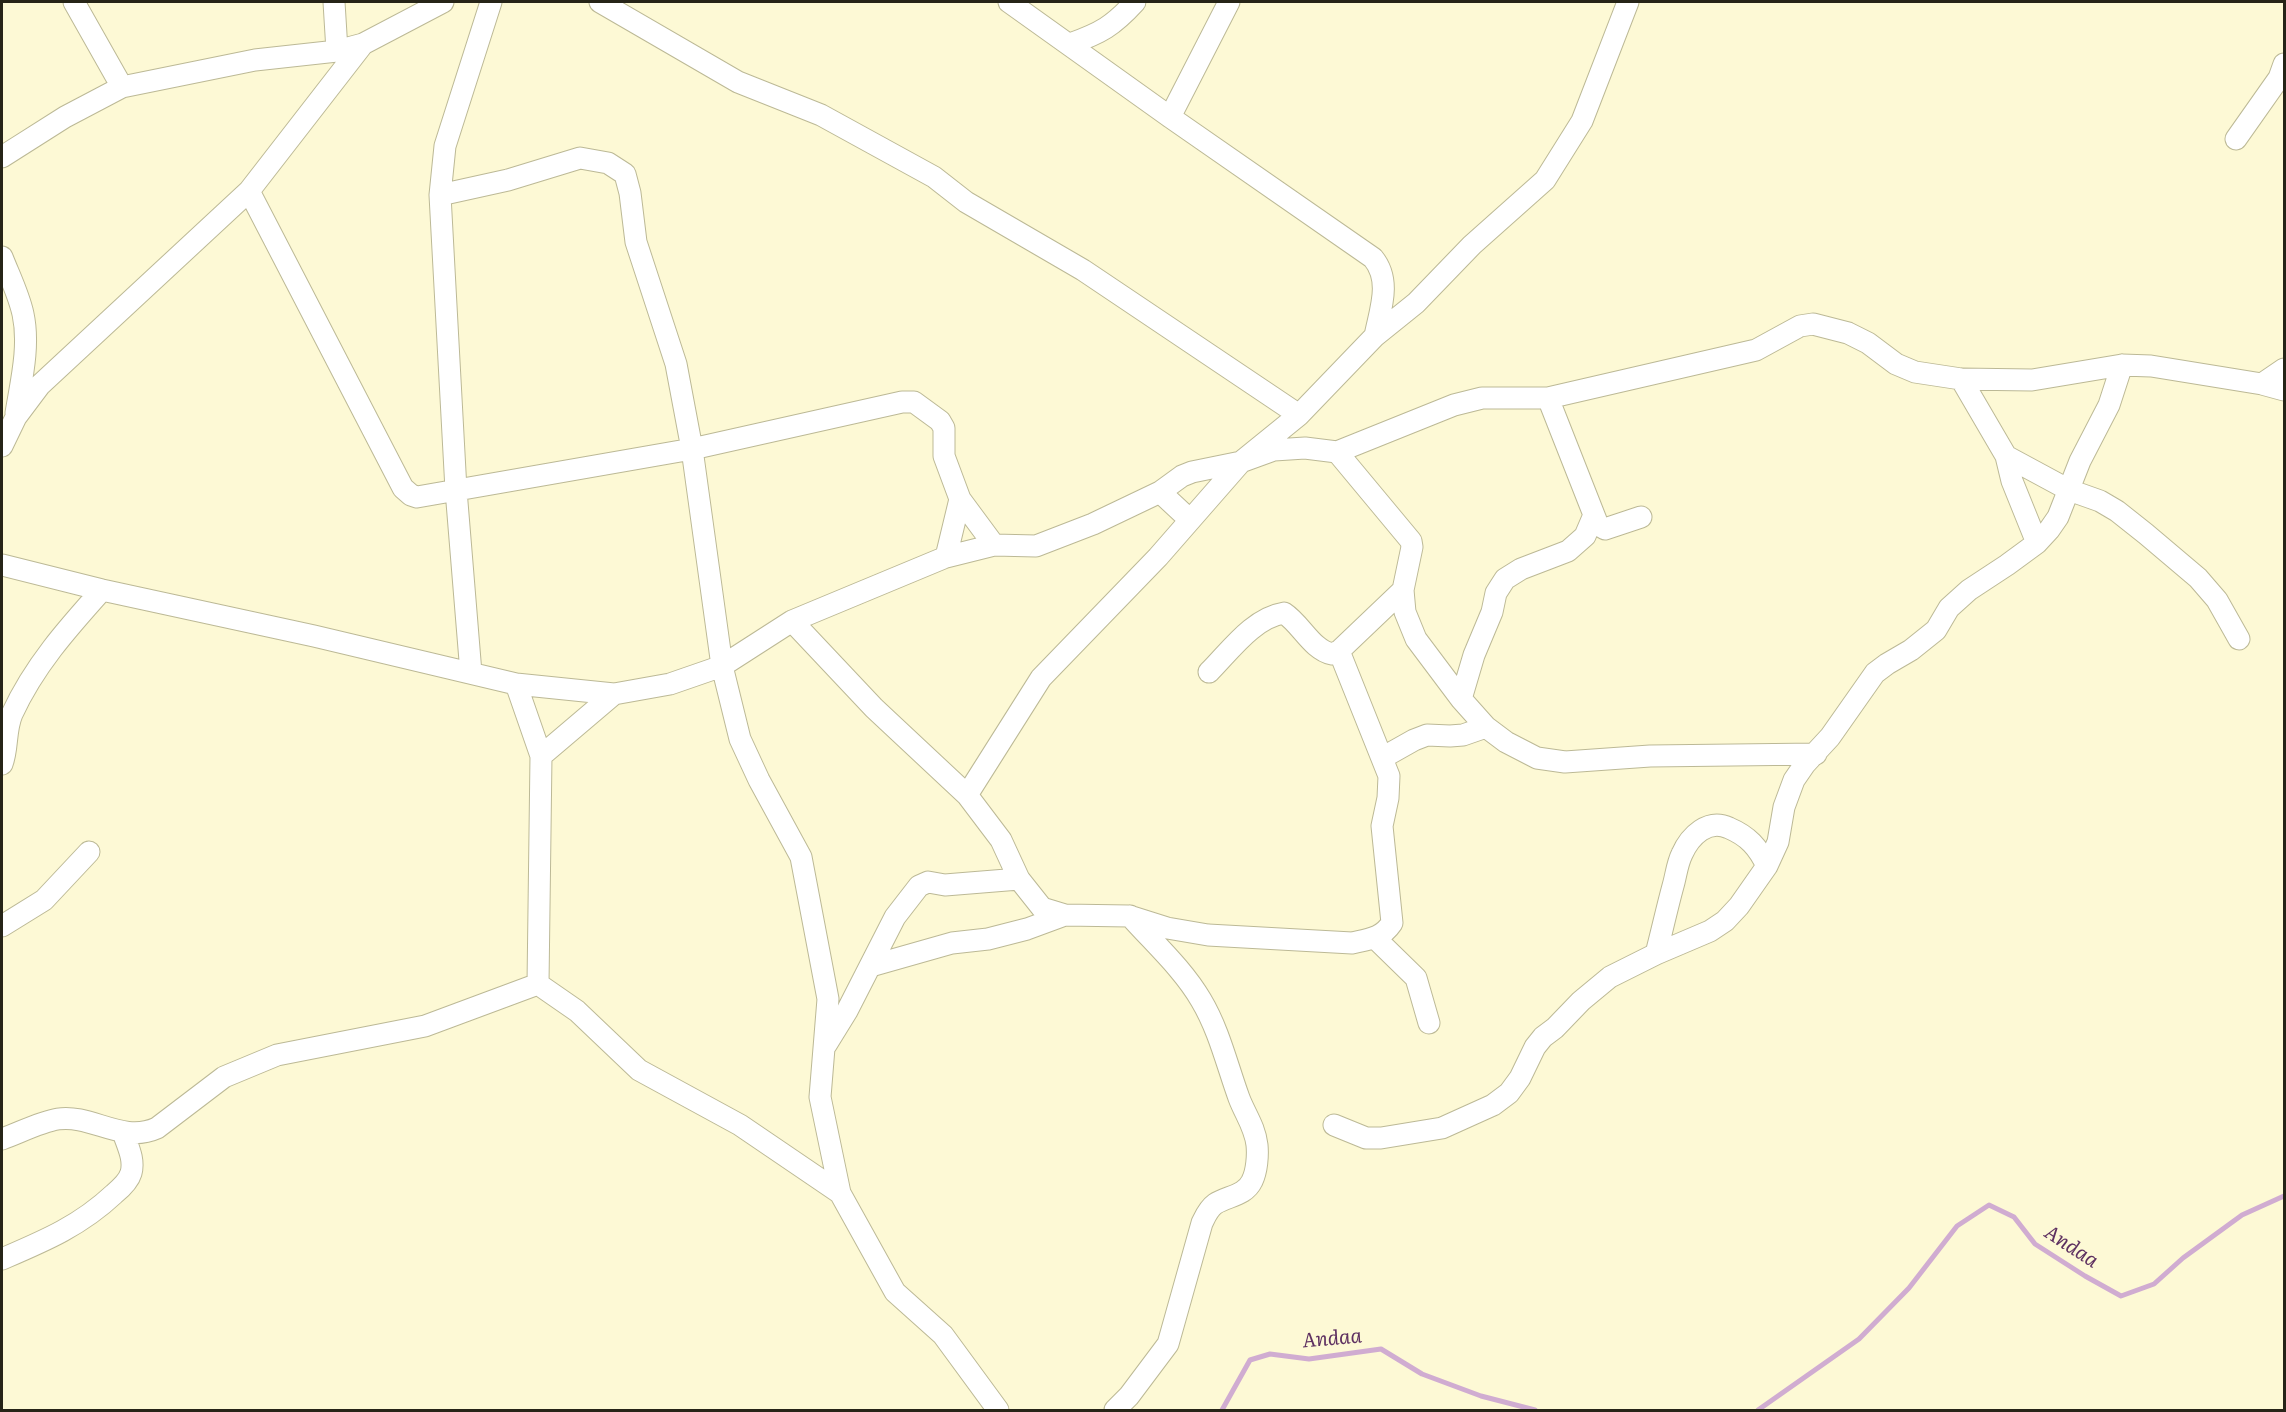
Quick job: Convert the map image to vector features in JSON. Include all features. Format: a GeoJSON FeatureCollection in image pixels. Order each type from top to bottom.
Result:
{"type":"FeatureCollection","features":[{"type":"Feature","properties":{"kind":"street"},"geometry":{"type":"LineString","coordinates":[[74,2],[122,87]]}},
{"type":"Feature","properties":{"kind":"street"},"geometry":{"type":"LineString","coordinates":[[334,2],[338,51]]}},
{"type":"Feature","properties":{"kind":"street"},"geometry":{"type":"LineString","coordinates":[[2,157],[65,117],[122,87],[255,60],[338,51],[363,44],[443,2]]}},
{"type":"Feature","properties":{"kind":"street"},"geometry":{"type":"LineString","coordinates":[[600,2],[738,81],[821,115],[934,177],[966,202],[1083,270],[1299,415]]}},
{"type":"Feature","properties":{"kind":"street"},"geometry":{"type":"LineString","coordinates":[[1009,2],[1373,258],[1380,266],[1385,289],[1374,336]]}},
{"type":"Feature","properties":{"kind":"street"},"geometry":{"type":"LineString","coordinates":[[1070,44],[1098,34],[1118,20],[1135,2]]}},
{"type":"Feature","properties":{"kind":"street"},"geometry":{"type":"LineString","coordinates":[[1170,117],[1229,2]]}},
{"type":"Feature","properties":{"kind":"street"},"geometry":{"type":"LineString","coordinates":[[967,795],[1041,678],[1107,611],[1241,462],[1299,415],[1374,336],[1416,303],[1472,245],[1545,180],[1582,121],[1628,2]]}},
{"type":"Feature","properties":{"kind":"street"},"geometry":{"type":"LineString","coordinates":[[471,673],[456,490],[440,195],[445,147],[496,3]]}},
{"type":"Feature","properties":{"kind":"street"},"geometry":{"type":"LineString","coordinates":[[2,446],[16,417],[40,385],[249,190],[363,44]]}},
{"type":"Feature","properties":{"kind":"street"},"geometry":{"type":"LineString","coordinates":[[2236,139],[2279,78],[2284,64]]}},
{"type":"Feature","properties":{"kind":"street"},"geometry":{"type":"LineString","coordinates":[[440,195],[508,180],[579,158],[608,163],[625,174],[630,193],[636,242],[676,364],[692,449],[722,666],[740,739],[759,780],[801,857],[828,999],[820,1097],[840,1193],[896,1292],[944,1335],[998,1410]]}},
{"type":"Feature","properties":{"kind":"street"},"geometry":{"type":"LineString","coordinates":[[249,190],[403,488],[411,495],[417,497],[692,449],[902,402],[914,402],[940,421],[944,428],[944,456],[960,499],[994,545]]}},
{"type":"Feature","properties":{"kind":"street"},"geometry":{"type":"LineString","coordinates":[[2,256],[23,315],[25,332],[24,361],[16,417]]}},
{"type":"Feature","properties":{"kind":"street"},"geometry":{"type":"LineString","coordinates":[[1385,289],[1416,303]]}},
{"type":"Feature","properties":{"kind":"street"},"geometry":{"type":"LineString","coordinates":[[2,565],[102,590],[516,684],[614,694],[670,684],[722,666],[792,621],[946,557],[994,545],[1036,546],[1093,524],[1160,492],[1182,476],[1192,472],[1241,462],[1274,450],[1305,448],[1337,452],[1454,405],[1482,398],[1548,398],[1756,350],[1800,327],[1813,324],[1848,333],[1868,343],[1896,364],[1915,372],[1961,379],[2032,380],[2122,364],[2151,366],[2262,384],[2284,390]]}},
{"type":"Feature","properties":{"kind":"street"},"geometry":{"type":"LineString","coordinates":[[1334,1125],[1366,1138],[1381,1138],[1442,1128],[1493,1105],[1509,1094],[1521,1078],[1535,1047],[1566,1015],[1610,977],[1710,931],[1725,921],[1739,906],[1767,866],[1778,842],[1784,807],[1794,780],[1805,764],[1830,737],[1875,673],[1911,650],[1936,630],[1949,608],[1969,590],[2037,543],[2049,530],[2058,516],[2080,461],[2109,405],[2122,364]]}},
{"type":"Feature","properties":{"kind":"street"},"geometry":{"type":"LineString","coordinates":[[2262,384],[2284,369]]}},
{"type":"Feature","properties":{"kind":"street"},"geometry":{"type":"LineString","coordinates":[[1961,379],[2006,456],[2012,481],[2037,543]]}},
{"type":"Feature","properties":{"kind":"street"},"geometry":{"type":"LineString","coordinates":[[1548,398],[1598,525],[1605,529],[1641,517]]}},
{"type":"Feature","properties":{"kind":"street"},"geometry":{"type":"LineString","coordinates":[[1337,452],[1411,541],[1413,547],[1403,590],[1405,612],[1416,639],[1461,699],[1486,727],[1506,742],[1537,758],[1565,762],[1650,756],[1815,754]]}},
{"type":"Feature","properties":{"kind":"street"},"geometry":{"type":"LineString","coordinates":[[2006,456],[2069,490],[2100,501],[2117,511],[2198,578],[2217,600],[2239,639]]}},
{"type":"Feature","properties":{"kind":"street"},"geometry":{"type":"LineString","coordinates":[[1160,492],[1190,520]]}},
{"type":"Feature","properties":{"kind":"street"},"geometry":{"type":"LineString","coordinates":[[946,557],[960,499]]}},
{"type":"Feature","properties":{"kind":"street"},"geometry":{"type":"LineString","coordinates":[[1461,699],[1474,655],[1492,612],[1496,593],[1505,579],[1521,568],[1568,551],[1585,536],[1594,515]]}},
{"type":"Feature","properties":{"kind":"street"},"geometry":{"type":"LineString","coordinates":[[2,764],[10,717],[33,674],[56,640],[102,590]]}},
{"type":"Feature","properties":{"kind":"street"},"geometry":{"type":"LineString","coordinates":[[1209,672],[1260,622],[1273,615],[1284,613],[1293,619],[1325,653],[1332,654],[1339,651],[1403,590]]}},
{"type":"Feature","properties":{"kind":"street"},"geometry":{"type":"LineString","coordinates":[[792,621],[874,708],[967,795],[1001,840],[1019,879],[1042,908],[1065,915],[1130,916],[1167,928],[1208,935],[1352,943],[1385,934],[1392,922],[1382,826],[1388,798],[1389,777],[1339,651]]}},
{"type":"Feature","properties":{"kind":"street"},"geometry":{"type":"LineString","coordinates":[[516,684],[540,756],[538,984]]}},
{"type":"Feature","properties":{"kind":"street"},"geometry":{"type":"LineString","coordinates":[[540,756],[614,694]]}},
{"type":"Feature","properties":{"kind":"street"},"geometry":{"type":"LineString","coordinates":[[1382,758],[1427,735],[1450,736],[1486,727]]}},
{"type":"Feature","properties":{"kind":"street"},"geometry":{"type":"LineString","coordinates":[[1656,954],[1681,856],[1690,840],[1701,831],[1711,825],[1718,825],[1745,836],[1758,849],[1767,866]]}},
{"type":"Feature","properties":{"kind":"street"},"geometry":{"type":"LineString","coordinates":[[2,926],[44,900],[89,852]]}},
{"type":"Feature","properties":{"kind":"street"},"geometry":{"type":"LineString","coordinates":[[824,1048],[871,966],[895,917],[919,886],[927,882],[945,885],[1019,879]]}},
{"type":"Feature","properties":{"kind":"street"},"geometry":{"type":"LineString","coordinates":[[871,966],[952,943],[988,939],[1027,929],[1065,915]]}},
{"type":"Feature","properties":{"kind":"street"},"geometry":{"type":"LineString","coordinates":[[1115,1410],[1129,1396],[1168,1344],[1202,1223],[1208,1211],[1214,1204],[1240,1194],[1252,1182],[1257,1164],[1257,1146],[1253,1127],[1240,1100],[1221,1042],[1201,999],[1171,961],[1130,916]]}},
{"type":"Feature","properties":{"kind":"street"},"geometry":{"type":"LineString","coordinates":[[1375,938],[1416,978],[1429,1023]]}},
{"type":"Feature","properties":{"kind":"street"},"geometry":{"type":"LineString","coordinates":[[538,984],[577,1011],[639,1070],[740,1125],[840,1193]]}},
{"type":"Feature","properties":{"kind":"street"},"geometry":{"type":"LineString","coordinates":[[2,1139],[59,1119],[84,1122],[123,1132],[147,1133],[157,1128],[224,1077],[277,1055],[425,1026],[538,984]]}},
{"type":"Feature","properties":{"kind":"street"},"geometry":{"type":"LineString","coordinates":[[2,1259],[58,1235],[96,1210],[118,1190],[131,1175],[133,1161],[123,1132]]}},
{"type":"Feature","properties":{"kind":"waterway","name":"Andaa"},"geometry":{"type":"LineString","coordinates":[[1758,1410],[1859,1339],[1909,1288],[1957,1226],[1989,1205],[2014,1217],[2035,1244],[2121,1296],[2154,1284],[2183,1258],[2242,1215],[2284,1196]]}},
{"type":"Feature","properties":{"kind":"waterway","name":"Andaa"},"geometry":{"type":"LineString","coordinates":[[1222,1410],[1250,1360],[1270,1354],[1309,1359],[1381,1349],[1422,1374],[1481,1396],[1535,1410]]}}]}
